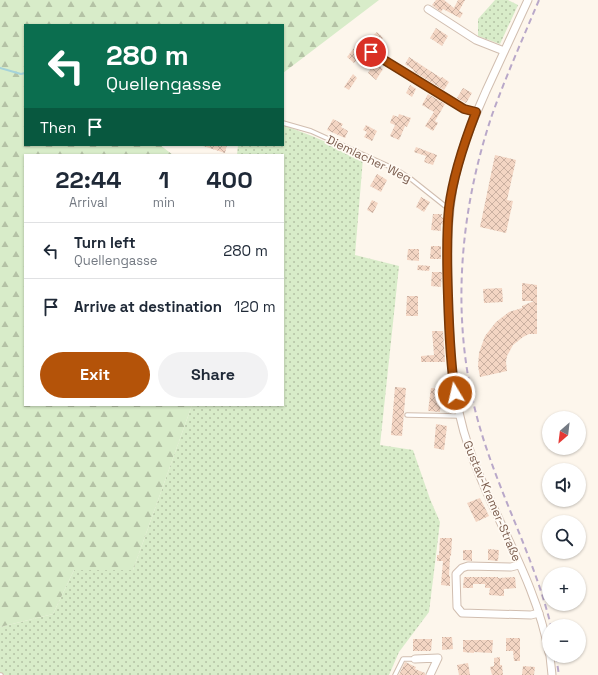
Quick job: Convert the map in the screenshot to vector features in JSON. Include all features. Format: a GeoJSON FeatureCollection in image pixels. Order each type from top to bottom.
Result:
{"type":"FeatureCollection","features":[{"type":"Feature","properties":{"kind":"street","name":"Gustav-Kramer-Straße"},"geometry":{"type":"LineString","coordinates":[[528,0],[476,112],[460,156],[449,207],[447,256],[452,376],[468,448],[539,613],[542,626]]}},
{"type":"Feature","properties":{"kind":"street"},"geometry":{"type":"LineString","coordinates":[[428,9],[438,17],[476,40],[504,51]]}},
{"type":"Feature","properties":{"kind":"street"},"geometry":{"type":"LineString","coordinates":[[371,52],[464,109],[476,112]]}},
{"type":"Feature","properties":{"kind":"street"},"geometry":{"type":"LineString","coordinates":[[519,565],[511,567],[468,566],[462,568],[456,574],[457,608],[462,613],[472,614],[531,615],[539,613]]}},
{"type":"Feature","properties":{"kind":"street"},"geometry":{"type":"LineString","coordinates":[[415,658],[438,658],[430,675]]}},
{"type":"Feature","properties":{"kind":"street","name":"Gustav-Kramer-Straße"},"geometry":{"type":"LineString","coordinates":[[550,663],[552,675]]}},
{"type":"Feature","properties":{"kind":"lane","name":"Diemlacher Weg"},"geometry":{"type":"LineString","coordinates":[[284,123],[311,131],[397,170],[445,206],[449,207]]}},
{"type":"Feature","properties":{"kind":"lane"},"geometry":{"type":"LineString","coordinates":[[407,415],[460,416]]}},
{"type":"Feature","properties":{"kind":"lane"},"geometry":{"type":"LineString","coordinates":[[395,675],[402,659],[415,658]]}},
{"type":"Feature","properties":{"kind":"green space"},"geometry":{"type":"Polygon","coordinates":[[[0,0],[379,0],[284,72],[284,24],[24,24],[24,146],[161,146],[172,154],[24,154],[24,406],[192,406],[133,570],[74,570],[53,614],[0,627],[0,0]]]}},
{"type":"Feature","properties":{"kind":"green space"},"geometry":{"type":"Polygon","coordinates":[[[495,0],[508,0],[518,5],[500,44],[478,36],[478,19],[495,0]]]}},
{"type":"Feature","properties":{"kind":"green space"},"geometry":{"type":"Polygon","coordinates":[[[284,125],[363,158],[355,255],[399,266],[380,445],[413,450],[430,499],[440,522],[429,612],[399,652],[389,675],[0,675],[0,627],[53,614],[74,570],[133,570],[192,406],[284,406],[284,154],[237,154],[238,146],[284,146],[284,125]]]}},
{"type":"Feature","properties":{"kind":"building"},"geometry":{"type":"Polygon","coordinates":[[[436,0],[444,0],[454,8],[458,0],[465,0],[459,11],[463,13],[460,18],[443,9],[441,12],[437,9],[432,5],[436,0]]]}},
{"type":"Feature","properties":{"kind":"building"},"geometry":{"type":"Polygon","coordinates":[[[436,28],[448,36],[442,46],[430,38],[436,28]]]}},
{"type":"Feature","properties":{"kind":"building"},"geometry":{"type":"Polygon","coordinates":[[[377,32],[383,38],[374,46],[368,40],[377,32]]]}},
{"type":"Feature","properties":{"kind":"building"},"geometry":{"type":"Polygon","coordinates":[[[357,44],[365,50],[354,63],[347,57],[357,44]]]}},
{"type":"Feature","properties":{"kind":"building"},"geometry":{"type":"Polygon","coordinates":[[[409,57],[449,82],[444,90],[413,71],[414,70],[405,64],[409,57]]]}},
{"type":"Feature","properties":{"kind":"building"},"geometry":{"type":"Polygon","coordinates":[[[375,63],[383,69],[376,80],[368,73],[375,63]]]}},
{"type":"Feature","properties":{"kind":"building"},"geometry":{"type":"Polygon","coordinates":[[[353,74],[357,78],[349,90],[344,87],[353,74]]]}},
{"type":"Feature","properties":{"kind":"building"},"geometry":{"type":"Polygon","coordinates":[[[410,85],[416,89],[412,97],[406,93],[410,85]]]}},
{"type":"Feature","properties":{"kind":"building"},"geometry":{"type":"Polygon","coordinates":[[[463,88],[472,93],[466,103],[457,98],[463,88]]]}},
{"type":"Feature","properties":{"kind":"building"},"geometry":{"type":"Polygon","coordinates":[[[428,94],[445,104],[435,121],[438,123],[433,131],[425,126],[434,112],[422,105],[428,94]]]}},
{"type":"Feature","properties":{"kind":"building"},"geometry":{"type":"Polygon","coordinates":[[[399,114],[411,118],[407,127],[405,126],[399,140],[390,136],[395,125],[390,123],[393,115],[398,117],[399,114]]]}},
{"type":"Feature","properties":{"kind":"building"},"geometry":{"type":"Polygon","coordinates":[[[333,119],[343,124],[341,127],[348,131],[345,138],[327,130],[333,119]]]}},
{"type":"Feature","properties":{"kind":"building"},"geometry":{"type":"Polygon","coordinates":[[[366,125],[377,131],[372,141],[364,137],[367,132],[363,130],[366,125]]]}},
{"type":"Feature","properties":{"kind":"building"},"geometry":{"type":"Polygon","coordinates":[[[203,146],[227,146],[225,153],[203,146]]]}},
{"type":"Feature","properties":{"kind":"building"},"geometry":{"type":"Polygon","coordinates":[[[416,147],[437,155],[433,165],[424,162],[426,156],[414,152],[416,147]]]}},
{"type":"Feature","properties":{"kind":"building"},"geometry":{"type":"Polygon","coordinates":[[[495,155],[516,160],[507,200],[513,201],[506,233],[480,227],[495,155]]]}},
{"type":"Feature","properties":{"kind":"building"},"geometry":{"type":"Polygon","coordinates":[[[377,174],[387,180],[381,192],[370,186],[377,174]]]}},
{"type":"Feature","properties":{"kind":"building"},"geometry":{"type":"Polygon","coordinates":[[[421,197],[430,202],[424,212],[416,207],[421,197]]]}},
{"type":"Feature","properties":{"kind":"building"},"geometry":{"type":"Polygon","coordinates":[[[372,200],[378,203],[373,213],[367,210],[372,200]]]}},
{"type":"Feature","properties":{"kind":"building"},"geometry":{"type":"Polygon","coordinates":[[[433,214],[442,214],[441,217],[444,218],[444,225],[441,224],[441,231],[431,230],[433,214]]]}},
{"type":"Feature","properties":{"kind":"building"},"geometry":{"type":"Polygon","coordinates":[[[431,246],[441,246],[441,259],[430,259],[431,246]]]}},
{"type":"Feature","properties":{"kind":"building"},"geometry":{"type":"Polygon","coordinates":[[[408,249],[419,249],[419,261],[407,260],[408,249]]]}},
{"type":"Feature","properties":{"kind":"building"},"geometry":{"type":"Polygon","coordinates":[[[418,265],[430,266],[429,271],[417,270],[418,265]]]}},
{"type":"Feature","properties":{"kind":"building"},"geometry":{"type":"Polygon","coordinates":[[[432,272],[442,272],[441,287],[431,286],[432,272]]]}},
{"type":"Feature","properties":{"kind":"building"},"geometry":{"type":"Polygon","coordinates":[[[522,283],[537,285],[537,334],[529,334],[513,345],[507,356],[507,371],[480,377],[478,366],[479,353],[485,336],[496,322],[509,312],[522,308],[522,306],[534,301],[522,301],[522,283]]]}},
{"type":"Feature","properties":{"kind":"building"},"geometry":{"type":"Polygon","coordinates":[[[502,288],[503,302],[484,303],[483,289],[502,288]]]}},
{"type":"Feature","properties":{"kind":"building"},"geometry":{"type":"Polygon","coordinates":[[[407,296],[418,296],[418,316],[406,316],[407,296]]]}},
{"type":"Feature","properties":{"kind":"building"},"geometry":{"type":"Polygon","coordinates":[[[432,331],[443,331],[445,362],[421,362],[421,356],[434,355],[432,331]]]}},
{"type":"Feature","properties":{"kind":"building"},"geometry":{"type":"Polygon","coordinates":[[[395,387],[406,388],[402,436],[391,435],[395,387]]]}},
{"type":"Feature","properties":{"kind":"building"},"geometry":{"type":"Polygon","coordinates":[[[431,388],[442,389],[440,412],[428,411],[431,388]]]}},
{"type":"Feature","properties":{"kind":"building"},"geometry":{"type":"Polygon","coordinates":[[[436,424],[447,426],[444,450],[434,448],[436,424]]]}},
{"type":"Feature","properties":{"kind":"building"},"geometry":{"type":"Polygon","coordinates":[[[480,498],[489,516],[476,522],[467,503],[480,498]]]}},
{"type":"Feature","properties":{"kind":"building"},"geometry":{"type":"Polygon","coordinates":[[[440,538],[452,538],[449,576],[450,586],[441,585],[443,561],[437,561],[437,555],[439,555],[440,538]]]}},
{"type":"Feature","properties":{"kind":"building"},"geometry":{"type":"Polygon","coordinates":[[[488,549],[499,550],[498,561],[488,560],[488,549]]]}},
{"type":"Feature","properties":{"kind":"building"},"geometry":{"type":"Polygon","coordinates":[[[463,550],[472,550],[472,561],[463,560],[463,550]]]}},
{"type":"Feature","properties":{"kind":"building"},"geometry":{"type":"Polygon","coordinates":[[[464,577],[515,577],[516,588],[504,589],[504,596],[489,595],[490,588],[485,588],[485,584],[473,584],[473,588],[463,588],[464,577]]]}},
{"type":"Feature","properties":{"kind":"building"},"geometry":{"type":"Polygon","coordinates":[[[442,637],[452,637],[453,649],[442,650],[442,637]]]}},
{"type":"Feature","properties":{"kind":"building"},"geometry":{"type":"Polygon","coordinates":[[[506,638],[520,638],[520,661],[514,661],[513,651],[506,651],[506,638]]]}},
{"type":"Feature","properties":{"kind":"building"},"geometry":{"type":"Polygon","coordinates":[[[413,639],[432,639],[431,651],[413,651],[413,639]]]}},
{"type":"Feature","properties":{"kind":"building"},"geometry":{"type":"Polygon","coordinates":[[[463,640],[493,640],[492,653],[463,652],[463,640]]]}},
{"type":"Feature","properties":{"kind":"building"},"geometry":{"type":"Polygon","coordinates":[[[500,657],[500,665],[502,665],[503,675],[492,675],[490,667],[494,666],[494,658],[500,657]]]}},
{"type":"Feature","properties":{"kind":"building"},"geometry":{"type":"Polygon","coordinates":[[[405,662],[416,667],[415,669],[425,673],[425,675],[399,675],[405,662]]]}},
{"type":"Feature","properties":{"kind":"building"},"geometry":{"type":"Polygon","coordinates":[[[468,663],[470,675],[459,675],[457,665],[468,663]]]}},
{"type":"Feature","properties":{"kind":"building"},"geometry":{"type":"Polygon","coordinates":[[[523,666],[535,667],[534,675],[522,675],[523,666]]]}},
{"type":"Feature","properties":{"kind":"waterway"},"geometry":{"type":"LineString","coordinates":[[0,68],[21,74],[24,73]]}},
{"type":"Feature","properties":{"kind":"railway"},"geometry":{"type":"LineString","coordinates":[[539,0],[497,100],[480,153],[465,232],[462,271],[462,311],[464,350],[480,428],[497,478],[536,576],[549,619]]}},
{"type":"Feature","properties":{"kind":"railway"},"geometry":{"type":"LineString","coordinates":[[557,663],[559,675]]}},
{"type":"Feature","properties":{"kind":"route"},"geometry":{"type":"LineString","coordinates":[[371,52],[464,109],[476,112],[460,156],[453,184],[448,220],[447,256],[450,346],[451,367],[455,393]]}}]}
